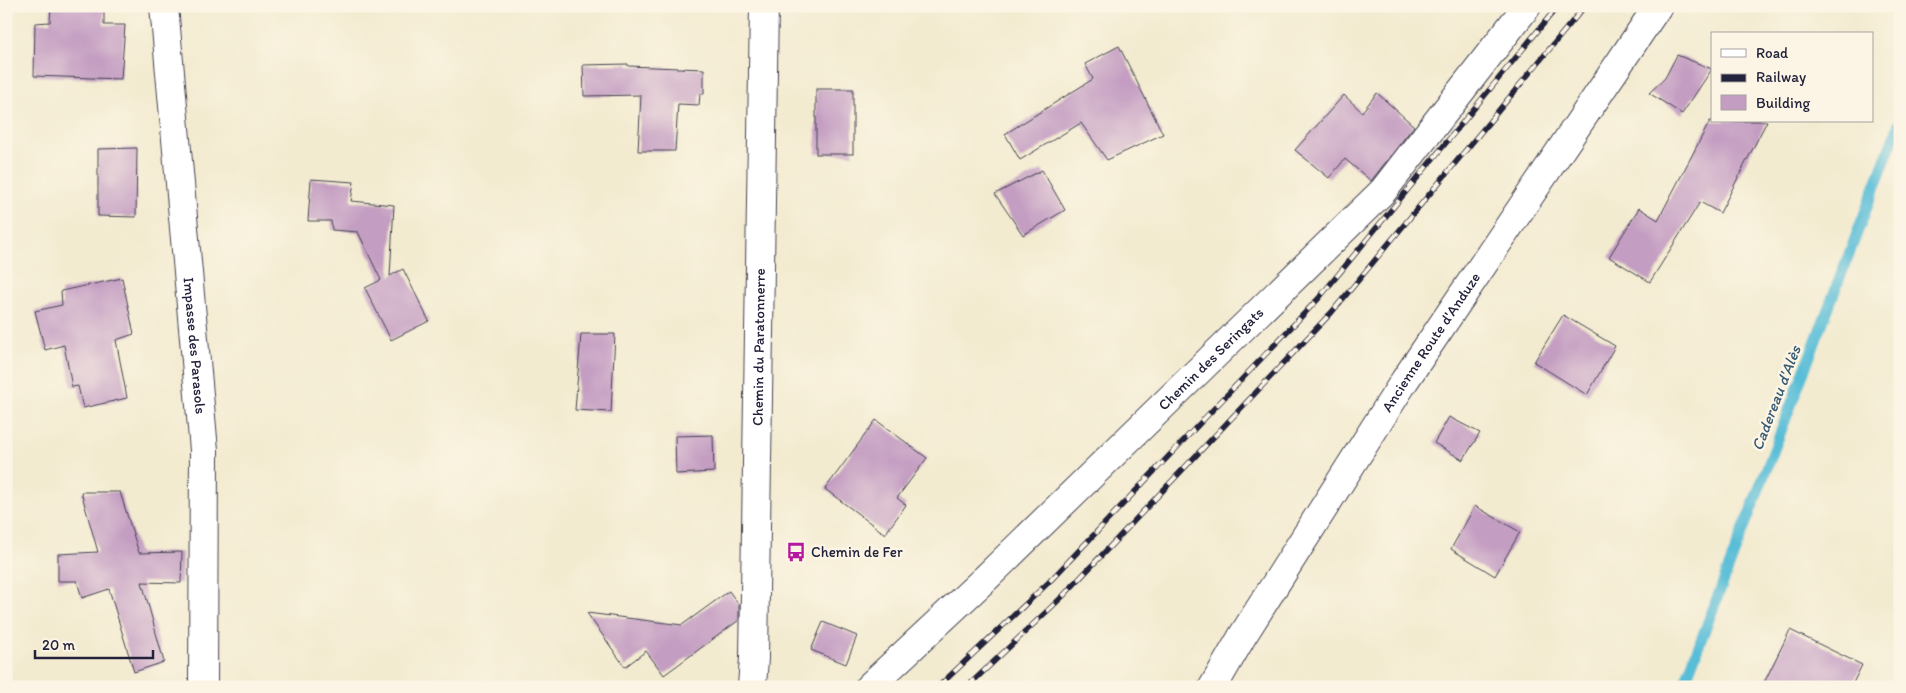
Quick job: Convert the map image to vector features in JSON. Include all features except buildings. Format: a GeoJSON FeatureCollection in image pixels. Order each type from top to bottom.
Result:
{"type":"FeatureCollection","features":[{"type":"Feature","properties":{"kind":"street","name":"Impasse des Parasols"},"geometry":{"type":"LineString","coordinates":[[164,6],[204,450],[203,687]]}},
{"type":"Feature","properties":{"kind":"street","name":"Chemin du Paratonnerre"},"geometry":{"type":"LineString","coordinates":[[752,687],[764,6]]}},
{"type":"Feature","properties":{"kind":"street","name":"Chemin des Seringats"},"geometry":{"type":"LineString","coordinates":[[868,687],[988,576],[1383,191],[1527,6]]}},
{"type":"Feature","properties":{"kind":"street","name":"Ancienne Route d'Anduze"},"geometry":{"type":"LineString","coordinates":[[1213,687],[1243,636],[1405,380],[1658,6]]}},
{"type":"Feature","properties":{"kind":"waterway","name":"Cadereau d'Alès"},"geometry":{"type":"LineString","coordinates":[[1683,687],[1900,121]]}},
{"type":"Feature","properties":{"kind":"railway"},"geometry":{"type":"LineString","coordinates":[[938,687],[1049,582],[1319,298],[1558,6]]}},
{"type":"Feature","properties":{"kind":"railway"},"geometry":{"type":"LineString","coordinates":[[967,687],[1063,596],[1332,312],[1585,6]]}},
{"type":"Feature","properties":{"kind":"place","name":"Chemin de Fer"},"geometry":{"type":"Point","coordinates":[796,552]}}]}
